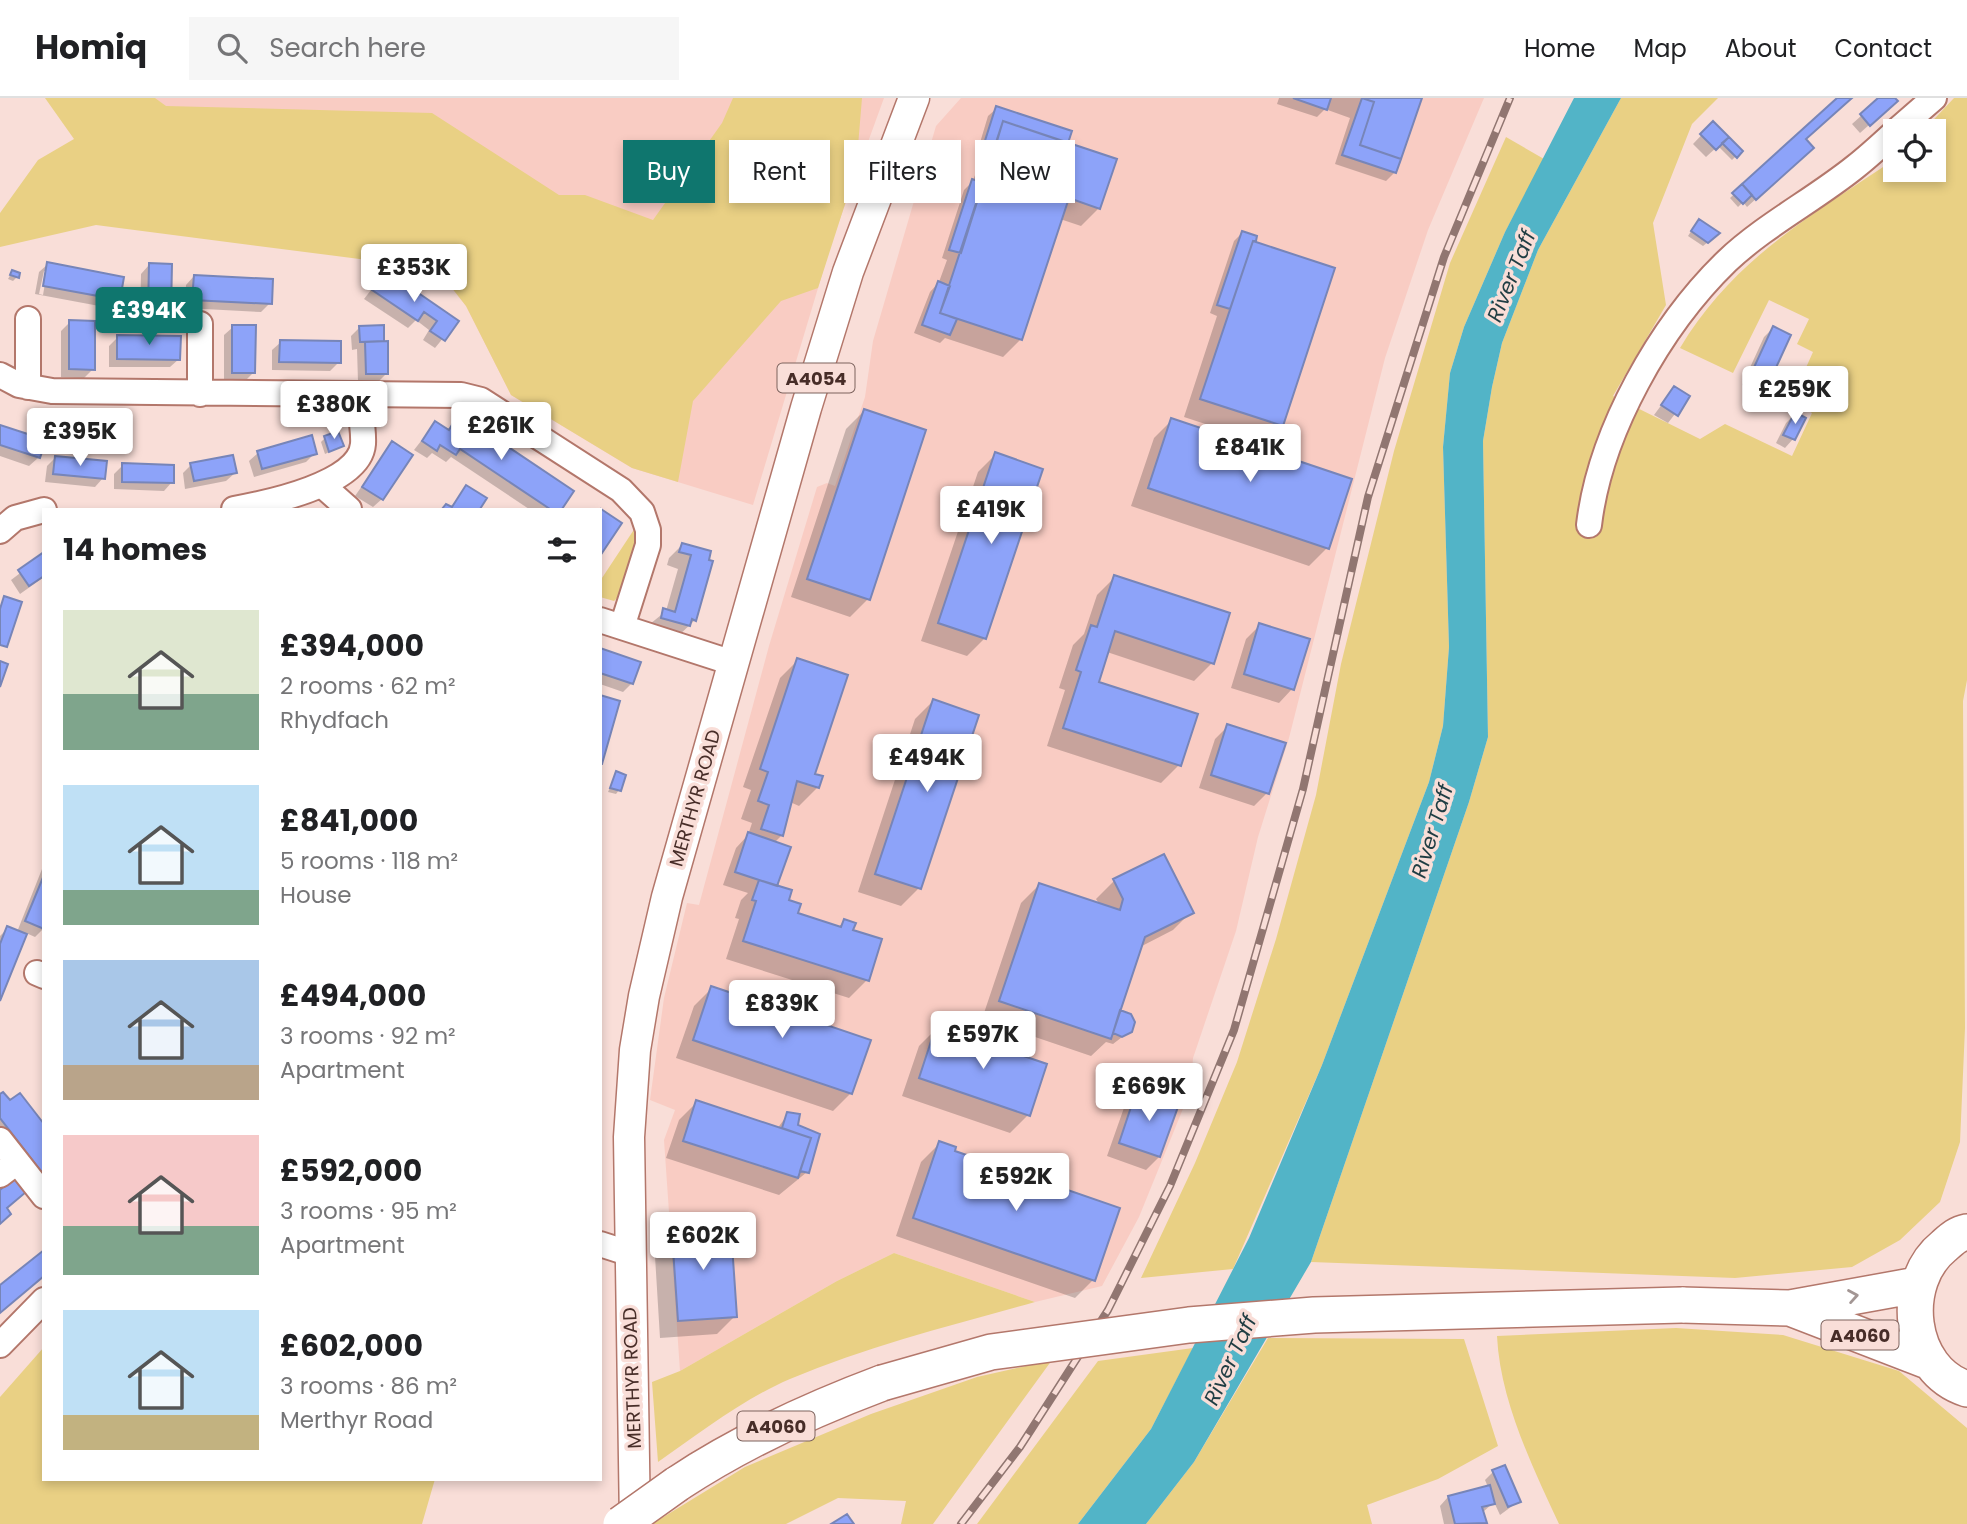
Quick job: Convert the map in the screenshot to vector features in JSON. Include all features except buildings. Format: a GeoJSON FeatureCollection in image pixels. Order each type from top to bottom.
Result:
{"type":"FeatureCollection","features":[{"type":"Feature","properties":{"kind":"highway"},"geometry":{"type":"LineString","coordinates":[[1964,1227],[1933,1255],[1917,1285],[1914,1325],[1930,1362],[1958,1386],[1967,1389]]}},
{"type":"Feature","properties":{"kind":"highway","name":"A4060"},"geometry":{"type":"LineString","coordinates":[[621,1524],[727,1451],[803,1413],[883,1383],[991,1352],[1189,1325],[1314,1315],[1682,1305],[1790,1308],[1917,1285]]}},
{"type":"Feature","properties":{"kind":"highway","name":"A4060"},"geometry":{"type":"LineString","coordinates":[[1790,1308],[1930,1362]]}},
{"type":"Feature","properties":{"kind":"main road","name":"MERTHYR ROAD"},"geometry":{"type":"LineString","coordinates":[[635,1524],[614,1249],[629,1137],[635,1050],[644,996],[667,897],[848,272],[914,98]]}},
{"type":"Feature","properties":{"kind":"street"},"geometry":{"type":"LineString","coordinates":[[1911,119],[1934,98]]}},
{"type":"Feature","properties":{"kind":"street"},"geometry":{"type":"LineString","coordinates":[[1589,525],[1592,503],[1613,436],[1653,351],[1727,261],[1855,168],[1883,143]]}},
{"type":"Feature","properties":{"kind":"street"},"geometry":{"type":"LineString","coordinates":[[28,319],[28,387]]}},
{"type":"Feature","properties":{"kind":"street"},"geometry":{"type":"LineString","coordinates":[[200,324],[200,394]]}},
{"type":"Feature","properties":{"kind":"street"},"geometry":{"type":"LineString","coordinates":[[0,375],[28,387],[52,391],[471,396],[634,500],[642,512],[648,530],[648,545],[611,623],[733,663]]}},
{"type":"Feature","properties":{"kind":"street"},"geometry":{"type":"LineString","coordinates":[[238,508],[322,485],[350,469],[363,445],[358,396]]}},
{"type":"Feature","properties":{"kind":"street"},"geometry":{"type":"LineString","coordinates":[[322,485],[348,508]]}},
{"type":"Feature","properties":{"kind":"street"},"geometry":{"type":"LineString","coordinates":[[0,531],[15,518],[42,511]]}},
{"type":"Feature","properties":{"kind":"street"},"geometry":{"type":"LineString","coordinates":[[0,1140],[8,1169],[42,1194]]}},
{"type":"Feature","properties":{"kind":"street"},"geometry":{"type":"LineString","coordinates":[[0,1345],[42,1302]]}},
{"type":"Feature","properties":{"kind":"shaded area"},"geometry":{"type":"Polygon","coordinates":[[[45,98],[884,98],[869,140],[844,140],[846,203],[753,505],[632,468],[511,395],[466,306],[437,269],[343,254],[45,98]]]}},
{"type":"Feature","properties":{"kind":"shaded area"},"geometry":{"type":"Polygon","coordinates":[[[45,98],[155,98],[166,106],[432,113],[559,195],[585,195],[653,220],[665,203],[715,203],[715,140],[710,140],[722,123],[733,98],[862,98],[858,140],[844,140],[845,203],[818,288],[781,301],[693,401],[678,482],[632,468],[511,395],[466,306],[437,269],[96,225],[0,247],[0,213],[38,160],[74,139],[45,98]]]}},
{"type":"Feature","properties":{"kind":"shaded area"},"geometry":{"type":"Polygon","coordinates":[[[961,98],[1484,98],[1428,230],[1385,358],[1289,738],[1258,837],[1236,931],[1193,1058],[1191,1089],[1139,1217],[1102,1286],[1035,1302],[894,1253],[837,1281],[680,1371],[664,1140],[675,1110],[650,1100],[664,998],[687,903],[699,905],[769,646],[817,487],[827,483],[835,486],[865,397],[873,341],[913,203],[961,203],[961,140],[932,140],[936,126],[961,98]]]}},
{"type":"Feature","properties":{"kind":"shaded area"},"geometry":{"type":"Polygon","coordinates":[[[1621,98],[1718,98],[1692,124],[1653,223],[1666,305],[1613,396],[1700,439],[1725,424],[1792,456],[1812,413],[1791,401],[1813,352],[1797,344],[1809,319],[1769,300],[1733,373],[1680,348],[1724,289],[1749,264],[1804,220],[1883,167],[1883,182],[1946,182],[1946,119],[1934,119],[1954,98],[1967,98],[1967,680],[1963,701],[1965,1028],[1960,1142],[1940,1202],[1900,1240],[1852,1267],[1735,1278],[1311,1262],[1469,802],[1488,737],[1483,441],[1502,343],[1538,250],[1621,98]]]}},
{"type":"Feature","properties":{"kind":"shaded area"},"geometry":{"type":"Polygon","coordinates":[[[1506,137],[1544,159],[1505,232],[1464,327],[1450,373],[1443,447],[1449,647],[1443,726],[1429,782],[1322,1065],[1233,1269],[1141,1278],[1195,1163],[1237,1062],[1276,939],[1316,795],[1341,664],[1394,451],[1450,263],[1506,137]]]}},
{"type":"Feature","properties":{"kind":"shaded area"},"geometry":{"type":"Polygon","coordinates":[[[635,528],[634,557],[624,587],[614,601],[602,598],[602,578],[635,528]]]}},
{"type":"Feature","properties":{"kind":"shaded area"},"geometry":{"type":"Polygon","coordinates":[[[894,1253],[1035,1302],[880,1346],[790,1379],[739,1406],[658,1462],[652,1382],[680,1371],[837,1281],[894,1253]]]}},
{"type":"Feature","properties":{"kind":"shaded area"},"geometry":{"type":"Polygon","coordinates":[[[1676,1328],[1783,1335],[1899,1371],[1967,1428],[1967,1524],[1559,1524],[1528,1456],[1511,1408],[1499,1360],[1497,1336],[1676,1328]]]}},
{"type":"Feature","properties":{"kind":"shaded area"},"geometry":{"type":"Polygon","coordinates":[[[1268,1338],[1464,1339],[1498,1446],[1438,1479],[1367,1505],[1372,1524],[1146,1524],[1194,1462],[1268,1338]]]}},
{"type":"Feature","properties":{"kind":"shaded area"},"geometry":{"type":"Polygon","coordinates":[[[1193,1348],[1151,1429],[1078,1524],[977,1524],[1098,1361],[1193,1348]]]}},
{"type":"Feature","properties":{"kind":"shaded area"},"geometry":{"type":"Polygon","coordinates":[[[42,1349],[42,1481],[434,1481],[422,1524],[0,1524],[0,1397],[42,1349]]]}},
{"type":"Feature","properties":{"kind":"shaded area"},"geometry":{"type":"Polygon","coordinates":[[[1052,1360],[933,1524],[901,1524],[906,1501],[838,1498],[786,1524],[652,1524],[745,1467],[871,1414],[977,1377],[1052,1360]]]}},
{"type":"Feature","properties":{"kind":"water","name":"River Taff"},"geometry":{"type":"Polygon","coordinates":[[[1574,98],[1621,98],[1538,250],[1502,343],[1492,387],[1483,441],[1488,737],[1469,802],[1311,1262],[1194,1462],[1146,1524],[1078,1524],[1151,1429],[1249,1238],[1322,1065],[1429,782],[1443,726],[1449,647],[1443,447],[1450,373],[1464,327],[1505,232],[1574,98]]]}},
{"type":"Feature","properties":{"kind":"railway"},"geometry":{"type":"LineString","coordinates":[[961,1524],[1020,1447],[1108,1310],[1170,1186],[1234,1030],[1303,789],[1368,497],[1444,257],[1510,98]]}}]}
